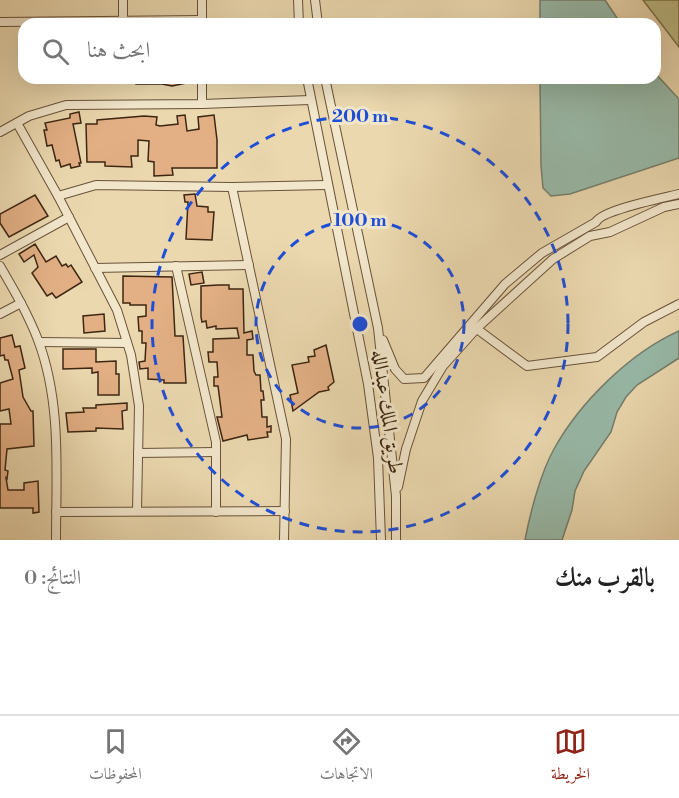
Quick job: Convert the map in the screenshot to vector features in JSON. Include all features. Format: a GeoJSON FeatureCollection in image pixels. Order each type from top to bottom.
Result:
{"type":"FeatureCollection","features":[{"type":"Feature","properties":{"kind":"street"},"geometry":{"type":"LineString","coordinates":[[123,0],[123,18]]}},
{"type":"Feature","properties":{"kind":"street"},"geometry":{"type":"LineString","coordinates":[[202,0],[202,18]]}},
{"type":"Feature","properties":{"kind":"street"},"geometry":{"type":"LineString","coordinates":[[298,0],[299,18]]}},
{"type":"Feature","properties":{"kind":"street"},"geometry":{"type":"LineString","coordinates":[[315,0],[317,18]]}},
{"type":"Feature","properties":{"kind":"street"},"geometry":{"type":"LineString","coordinates":[[0,22],[18,22]]}},
{"type":"Feature","properties":{"kind":"street"},"geometry":{"type":"LineString","coordinates":[[202,84],[202,104]]}},
{"type":"Feature","properties":{"kind":"street","name":"طريق الملك عبدالله"},"geometry":{"type":"LineString","coordinates":[[308,84],[368,384],[378,458],[381,540]]}},
{"type":"Feature","properties":{"kind":"street","name":"طريق الملك عبدالله"},"geometry":{"type":"LineString","coordinates":[[326,84],[378,328],[396,496],[396,540]]}},
{"type":"Feature","properties":{"kind":"street"},"geometry":{"type":"LineString","coordinates":[[0,132],[29,116],[66,105],[310,100]]}},
{"type":"Feature","properties":{"kind":"street"},"geometry":{"type":"LineString","coordinates":[[16,123],[58,196],[117,310],[127,343],[139,406],[137,512]]}},
{"type":"Feature","properties":{"kind":"street"},"geometry":{"type":"LineString","coordinates":[[58,196],[96,185],[232,187],[327,184]]}},
{"type":"Feature","properties":{"kind":"street"},"geometry":{"type":"LineString","coordinates":[[232,187],[286,439],[284,540]]}},
{"type":"Feature","properties":{"kind":"street"},"geometry":{"type":"LineString","coordinates":[[396,496],[406,449],[422,401],[443,366],[505,284],[542,254],[596,222],[598,217],[679,194]]}},
{"type":"Feature","properties":{"kind":"street"},"geometry":{"type":"LineString","coordinates":[[378,328],[395,369],[404,379],[424,378],[473,328],[553,259],[590,236],[610,232],[664,207],[679,204]]}},
{"type":"Feature","properties":{"kind":"street"},"geometry":{"type":"LineString","coordinates":[[0,255],[69,217]]}},
{"type":"Feature","properties":{"kind":"street"},"geometry":{"type":"LineString","coordinates":[[596,222],[601,232]]}},
{"type":"Feature","properties":{"kind":"street"},"geometry":{"type":"LineString","coordinates":[[95,268],[249,265]]}},
{"type":"Feature","properties":{"kind":"street"},"geometry":{"type":"LineString","coordinates":[[0,266],[39,342],[51,389],[56,441],[56,540]]}},
{"type":"Feature","properties":{"kind":"street"},"geometry":{"type":"LineString","coordinates":[[176,266],[216,441],[216,512]]}},
{"type":"Feature","properties":{"kind":"street"},"geometry":{"type":"LineString","coordinates":[[0,314],[21,303]]}},
{"type":"Feature","properties":{"kind":"street"},"geometry":{"type":"LineString","coordinates":[[473,328],[527,366],[597,357],[644,322],[679,304]]}},
{"type":"Feature","properties":{"kind":"street"},"geometry":{"type":"LineString","coordinates":[[39,342],[127,343]]}},
{"type":"Feature","properties":{"kind":"street"},"geometry":{"type":"LineString","coordinates":[[138,453],[216,452]]}},
{"type":"Feature","properties":{"kind":"street"},"geometry":{"type":"LineString","coordinates":[[56,512],[285,512]]}},
{"type":"Feature","properties":{"kind":"shaded area"},"geometry":{"type":"Polygon","coordinates":[[[540,0],[605,0],[617,18],[540,18],[540,0]]]}},
{"type":"Feature","properties":{"kind":"shaded area"},"geometry":{"type":"Polygon","coordinates":[[[643,0],[679,0],[679,47],[661,24],[661,18],[657,18],[643,0]]]}},
{"type":"Feature","properties":{"kind":"shaded area"},"geometry":{"type":"Polygon","coordinates":[[[661,80],[679,99],[679,158],[570,194],[551,196],[543,188],[540,84],[661,84],[661,80]]]}},
{"type":"Feature","properties":{"kind":"shaded area"},"geometry":{"type":"Polygon","coordinates":[[[679,331],[679,358],[637,385],[617,412],[611,432],[584,471],[575,491],[572,510],[562,540],[525,540],[540,481],[565,431],[592,397],[625,366],[642,352],[679,331]]]}},
{"type":"Feature","properties":{"kind":"building"},"geometry":{"type":"Polygon","coordinates":[[[79,112],[81,123],[73,124],[81,163],[79,163],[80,166],[71,168],[70,164],[61,167],[59,160],[56,161],[52,145],[47,146],[45,123],[70,118],[70,114],[79,112]]]}},
{"type":"Feature","properties":{"kind":"building"},"geometry":{"type":"Polygon","coordinates":[[[185,115],[187,131],[199,129],[198,117],[214,115],[217,168],[172,168],[173,175],[154,176],[154,162],[148,161],[149,141],[138,140],[138,156],[131,156],[132,167],[105,166],[105,162],[87,162],[86,124],[97,124],[97,120],[144,116],[157,117],[156,125],[160,126],[178,124],[177,116],[185,115]]]}},
{"type":"Feature","properties":{"kind":"building"},"geometry":{"type":"Polygon","coordinates":[[[195,194],[197,206],[208,207],[208,212],[214,212],[212,240],[186,239],[188,202],[185,202],[184,195],[195,194]]]}},
{"type":"Feature","properties":{"kind":"building"},"geometry":{"type":"Polygon","coordinates":[[[35,195],[48,216],[9,237],[0,223],[0,214],[35,195]]]}},
{"type":"Feature","properties":{"kind":"building"},"geometry":{"type":"Polygon","coordinates":[[[35,244],[46,262],[56,256],[62,266],[71,265],[82,282],[56,298],[52,293],[47,296],[32,273],[38,267],[34,255],[24,262],[19,254],[35,244]]]}},
{"type":"Feature","properties":{"kind":"building"},"geometry":{"type":"Polygon","coordinates":[[[202,272],[204,283],[191,285],[189,274],[202,272]]]}},
{"type":"Feature","properties":{"kind":"building"},"geometry":{"type":"Polygon","coordinates":[[[123,276],[172,277],[175,336],[183,336],[186,383],[164,383],[164,380],[148,379],[148,368],[140,369],[139,362],[145,361],[146,343],[142,343],[142,331],[139,331],[138,317],[146,316],[146,305],[123,303],[123,276]]]}},
{"type":"Feature","properties":{"kind":"building"},"geometry":{"type":"Polygon","coordinates":[[[229,285],[229,289],[243,289],[244,333],[252,331],[253,339],[247,340],[247,355],[253,355],[254,371],[256,375],[260,375],[264,400],[261,400],[262,417],[267,417],[267,427],[271,426],[271,432],[267,432],[268,437],[248,440],[247,435],[223,441],[217,417],[222,417],[218,386],[214,386],[214,377],[218,377],[217,362],[209,362],[208,352],[213,352],[213,339],[239,338],[237,328],[216,329],[216,326],[207,328],[206,321],[202,322],[201,286],[229,285]]]}},
{"type":"Feature","properties":{"kind":"building"},"geometry":{"type":"Polygon","coordinates":[[[104,314],[105,331],[84,333],[83,316],[104,314]]]}},
{"type":"Feature","properties":{"kind":"building"},"geometry":{"type":"Polygon","coordinates":[[[12,335],[15,347],[20,346],[25,368],[19,370],[23,397],[33,411],[34,446],[7,449],[5,470],[8,471],[6,478],[8,490],[24,490],[24,483],[38,481],[39,512],[33,513],[33,508],[0,508],[0,424],[11,424],[9,409],[0,411],[0,383],[13,379],[8,360],[5,360],[4,355],[0,356],[0,338],[12,335]]]}},
{"type":"Feature","properties":{"kind":"building"},"geometry":{"type":"Polygon","coordinates":[[[326,345],[334,382],[328,387],[329,390],[319,392],[293,411],[290,395],[298,393],[292,365],[309,362],[308,357],[315,356],[314,350],[326,345]]]}},
{"type":"Feature","properties":{"kind":"building"},"geometry":{"type":"Polygon","coordinates":[[[63,349],[96,349],[96,362],[116,361],[116,374],[119,374],[119,395],[98,395],[98,372],[92,373],[92,368],[63,369],[63,349]]]}},
{"type":"Feature","properties":{"kind":"building"},"geometry":{"type":"Polygon","coordinates":[[[127,403],[127,410],[122,411],[123,429],[96,428],[96,431],[68,432],[66,413],[84,412],[83,408],[96,408],[96,405],[127,403]]]}}]}
